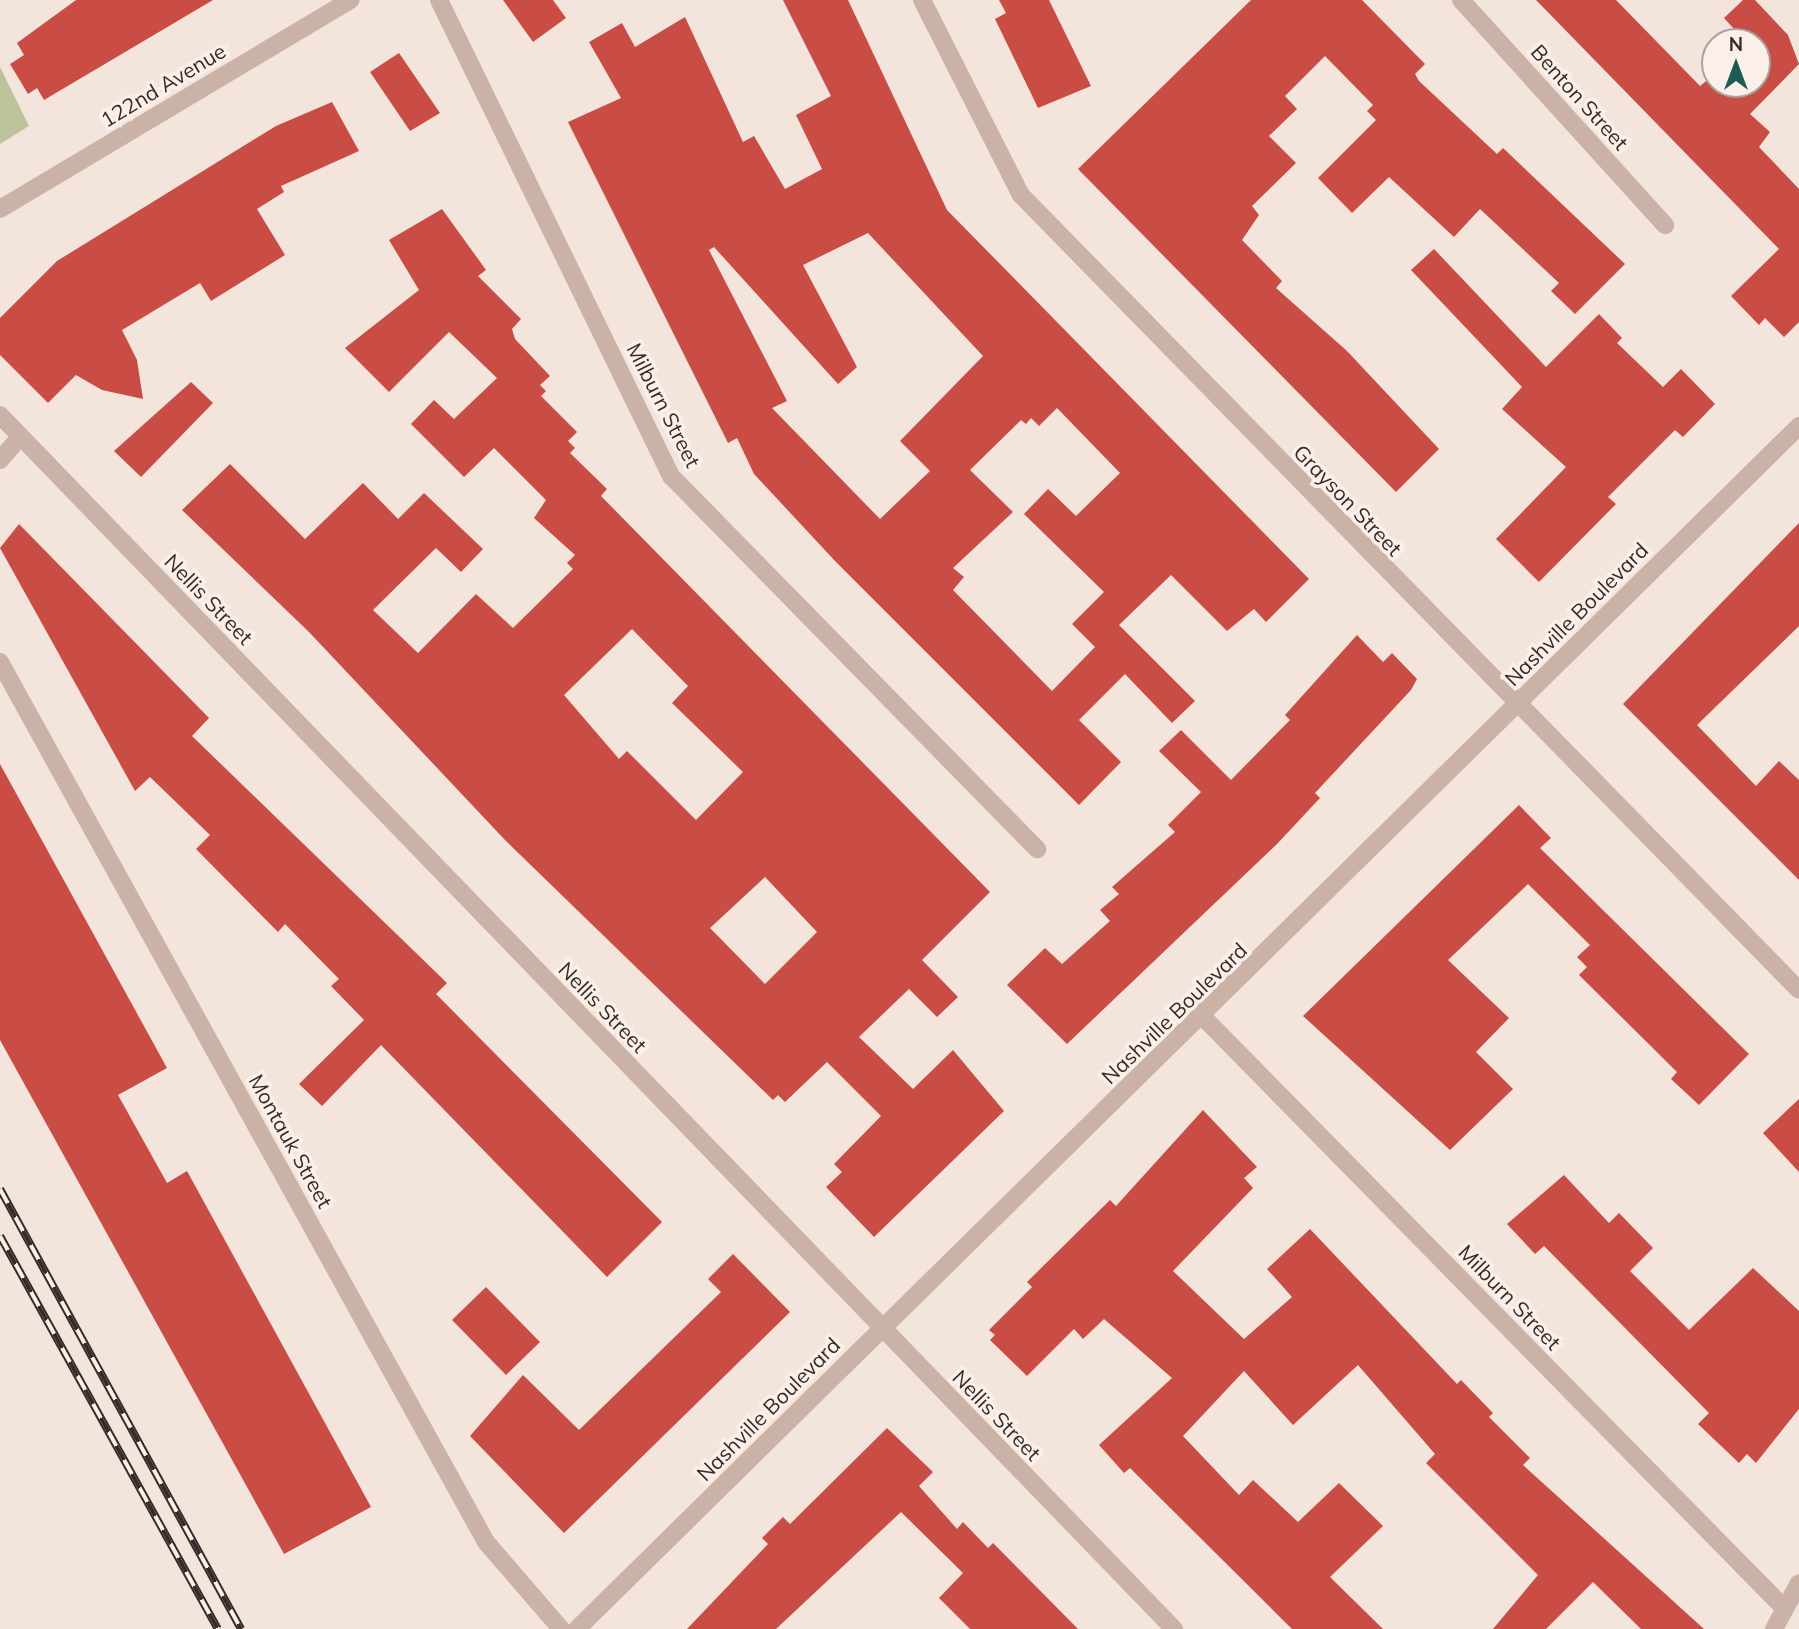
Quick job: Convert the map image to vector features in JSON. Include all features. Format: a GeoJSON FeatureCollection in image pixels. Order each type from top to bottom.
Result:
{"type":"FeatureCollection","features":[{"type":"Feature","properties":{"kind":"street","name":"122nd Avenue"},"geometry":{"type":"LineString","coordinates":[[0,209],[350,0]]}},
{"type":"Feature","properties":{"kind":"street","name":"Milburn Street"},"geometry":{"type":"LineString","coordinates":[[439,0],[671,476],[1037,849]]}},
{"type":"Feature","properties":{"kind":"street","name":"Grayson Street"},"geometry":{"type":"LineString","coordinates":[[922,0],[1021,195],[1517,705],[1799,990]]}},
{"type":"Feature","properties":{"kind":"street","name":"Benton Street"},"geometry":{"type":"LineString","coordinates":[[1461,0],[1665,225]]}},
{"type":"Feature","properties":{"kind":"street","name":"Nellis Street"},"geometry":{"type":"LineString","coordinates":[[0,415],[1174,1629]]}},
{"type":"Feature","properties":{"kind":"street","name":"Nashville Boulevard"},"geometry":{"type":"LineString","coordinates":[[577,1629],[1203,1017],[1799,426]]}},
{"type":"Feature","properties":{"kind":"street"},"geometry":{"type":"LineString","coordinates":[[0,460],[20,437]]}},
{"type":"Feature","properties":{"kind":"street","name":"Montauk Street"},"geometry":{"type":"LineString","coordinates":[[0,662],[485,1542],[561,1629]]}},
{"type":"Feature","properties":{"kind":"street","name":"Milburn Street"},"geometry":{"type":"LineString","coordinates":[[1203,1017],[1784,1608]]}},
{"type":"Feature","properties":{"kind":"street"},"geometry":{"type":"LineString","coordinates":[[1774,1629],[1799,1583]]}},
{"type":"Feature","properties":{"kind":"green space"},"geometry":{"type":"Polygon","coordinates":[[[0,67],[29,126],[0,144],[0,67]]]}},
{"type":"Feature","properties":{"kind":"building"},"geometry":{"type":"Polygon","coordinates":[[[76,0],[213,0],[44,100],[37,88],[28,94],[10,64],[24,55],[17,43],[76,0]]]}},
{"type":"Feature","properties":{"kind":"building"},"geometry":{"type":"Polygon","coordinates":[[[503,0],[553,0],[566,18],[533,42],[503,0]]]}},
{"type":"Feature","properties":{"kind":"building"},"geometry":{"type":"Polygon","coordinates":[[[783,0],[848,0],[947,210],[1309,579],[1266,622],[1254,609],[1227,631],[1171,575],[1119,625],[1195,701],[1172,723],[1125,674],[1079,720],[1121,762],[1079,805],[836,562],[754,474],[737,438],[728,443],[568,122],[621,98],[589,42],[622,23],[635,47],[685,17],[743,142],[754,136],[785,189],[822,169],[796,115],[831,96],[783,0]],[[868,233],[803,265],[857,367],[838,384],[714,247],[709,250],[787,401],[772,408],[880,519],[930,471],[900,441],[983,356],[868,233]],[[1057,408],[1039,426],[1031,418],[1026,424],[1021,420],[970,470],[1013,512],[953,568],[964,577],[953,590],[1052,691],[1095,647],[1072,624],[1104,592],[1024,514],[1048,489],[1076,516],[1120,473],[1057,408]]]}},
{"type":"Feature","properties":{"kind":"building"},"geometry":{"type":"Polygon","coordinates":[[[999,0],[1049,0],[1091,86],[1038,108],[995,19],[1006,13],[999,0]]]}},
{"type":"Feature","properties":{"kind":"building"},"geometry":{"type":"Polygon","coordinates":[[[1251,0],[1362,0],[1425,64],[1415,74],[1419,81],[1497,154],[1503,148],[1625,264],[1575,314],[1551,291],[1559,283],[1480,209],[1454,237],[1389,177],[1352,213],[1318,178],[1376,120],[1367,111],[1373,105],[1325,56],[1285,96],[1297,109],[1269,136],[1296,163],[1252,206],[1259,215],[1242,240],[1282,281],[1276,288],[1347,351],[1439,449],[1396,492],[1078,169],[1251,0]]]}},
{"type":"Feature","properties":{"kind":"building"},"geometry":{"type":"Polygon","coordinates":[[[1536,0],[1616,0],[1701,85],[1701,98],[1766,98],[1750,114],[1770,132],[1759,147],[1799,189],[1799,322],[1784,337],[1765,318],[1759,325],[1731,296],[1779,249],[1536,0]]]}},
{"type":"Feature","properties":{"kind":"building"},"geometry":{"type":"Polygon","coordinates":[[[1743,0],[1755,0],[1788,35],[1799,64],[1771,93],[1771,28],[1733,28],[1724,18],[1743,0]]]}},
{"type":"Feature","properties":{"kind":"building"},"geometry":{"type":"Polygon","coordinates":[[[399,53],[440,113],[410,131],[370,72],[399,53]]]}},
{"type":"Feature","properties":{"kind":"building"},"geometry":{"type":"Polygon","coordinates":[[[332,102],[359,151],[281,186],[284,192],[257,209],[285,255],[211,301],[200,283],[122,330],[137,360],[143,399],[102,390],[76,375],[48,403],[0,355],[0,318],[57,261],[276,126],[332,102]]]}},
{"type":"Feature","properties":{"kind":"building"},"geometry":{"type":"Polygon","coordinates":[[[442,209],[486,270],[478,276],[521,319],[512,329],[515,339],[550,376],[540,385],[546,391],[541,396],[577,432],[568,441],[575,448],[570,453],[607,489],[601,496],[990,892],[922,960],[958,997],[937,1017],[909,989],[859,1037],[913,1089],[953,1050],[1004,1111],[874,1237],[826,1187],[842,1172],[834,1164],[881,1116],[827,1062],[785,1102],[778,1095],[773,1100],[505,840],[309,632],[182,510],[230,464],[305,539],[363,483],[398,519],[424,493],[483,549],[461,572],[436,548],[373,610],[418,653],[476,594],[513,628],[573,569],[567,563],[575,555],[534,518],[546,500],[494,448],[464,477],[411,424],[434,400],[454,419],[497,378],[449,332],[389,392],[345,348],[419,290],[389,240],[442,209]],[[632,629],[564,695],[619,759],[627,751],[696,820],[743,772],[672,703],[688,686],[632,629]],[[765,877],[710,928],[765,984],[817,932],[765,877]]]}},
{"type":"Feature","properties":{"kind":"building"},"geometry":{"type":"Polygon","coordinates":[[[1434,249],[1546,367],[1599,314],[1622,338],[1617,343],[1663,387],[1681,369],[1715,404],[1683,437],[1675,430],[1608,497],[1616,504],[1539,582],[1496,539],[1566,467],[1502,409],[1522,387],[1411,270],[1434,249]]]}},
{"type":"Feature","properties":{"kind":"building"},"geometry":{"type":"Polygon","coordinates":[[[191,382],[213,403],[141,477],[114,451],[191,382]]]}},
{"type":"Feature","properties":{"kind":"building"},"geometry":{"type":"Polygon","coordinates":[[[1799,523],[1799,626],[1697,725],[1756,786],[1779,761],[1799,780],[1799,880],[1623,704],[1799,523]]]}},
{"type":"Feature","properties":{"kind":"building"},"geometry":{"type":"Polygon","coordinates":[[[19,524],[209,718],[192,736],[447,983],[436,994],[662,1222],[607,1277],[381,1045],[322,1106],[299,1084],[364,1020],[331,986],[339,979],[285,924],[278,932],[196,849],[210,835],[150,777],[135,791],[0,548],[19,524]]]}},
{"type":"Feature","properties":{"kind":"building"},"geometry":{"type":"Polygon","coordinates":[[[1357,635],[1383,662],[1392,653],[1417,679],[1411,690],[1315,793],[1320,798],[1277,844],[1067,1044],[1007,985],[1045,948],[1062,964],[1110,921],[1100,910],[1119,894],[1112,887],[1175,832],[1168,825],[1201,792],[1159,751],[1181,730],[1231,780],[1290,720],[1285,715],[1357,635]]]}},
{"type":"Feature","properties":{"kind":"building"},"geometry":{"type":"Polygon","coordinates":[[[0,764],[167,1068],[118,1095],[167,1183],[187,1171],[371,1507],[284,1554],[0,1040],[0,764]]]}},
{"type":"Feature","properties":{"kind":"building"},"geometry":{"type":"Polygon","coordinates":[[[1519,805],[1551,838],[1540,848],[1749,1054],[1699,1105],[1671,1079],[1677,1072],[1579,975],[1587,967],[1577,957],[1590,945],[1528,884],[1448,960],[1509,1018],[1476,1052],[1513,1089],[1450,1150],[1303,1016],[1519,805]]]}},
{"type":"Feature","properties":{"kind":"building"},"geometry":{"type":"Polygon","coordinates":[[[1799,1099],[1799,1172],[1763,1133],[1799,1099]]]}},
{"type":"Feature","properties":{"kind":"building"},"geometry":{"type":"Polygon","coordinates":[[[1203,1110],[1257,1167],[1244,1178],[1253,1188],[1173,1271],[1244,1339],[1292,1297],[1267,1269],[1310,1229],[1457,1384],[1461,1380],[1493,1413],[1489,1417],[1530,1458],[1523,1465],[1704,1629],[1641,1629],[1593,1582],[1546,1629],[1493,1629],[1538,1575],[1426,1463],[1435,1454],[1358,1365],[1293,1425],[1244,1371],[1183,1436],[1239,1495],[1253,1480],[1298,1522],[1339,1483],[1383,1526],[1330,1577],[1383,1629],[1292,1629],[1130,1468],[1124,1473],[1099,1445],[1172,1378],[1104,1319],[1083,1339],[1074,1329],[1027,1376],[990,1340],[995,1335],[989,1330],[1032,1287],[1027,1282],[1110,1200],[1116,1206],[1203,1110]]]}},
{"type":"Feature","properties":{"kind":"building"},"geometry":{"type":"Polygon","coordinates":[[[1564,1175],[1609,1223],[1619,1213],[1653,1248],[1630,1271],[1689,1330],[1753,1268],[1799,1311],[1799,1409],[1756,1463],[1747,1454],[1739,1463],[1698,1424],[1709,1413],[1544,1246],[1535,1254],[1507,1224],[1564,1175]]]}},
{"type":"Feature","properties":{"kind":"building"},"geometry":{"type":"Polygon","coordinates":[[[733,1254],[790,1312],[564,1533],[470,1436],[523,1375],[579,1430],[721,1292],[708,1279],[733,1254]]]}},
{"type":"Feature","properties":{"kind":"building"},"geometry":{"type":"Polygon","coordinates":[[[486,1287],[540,1342],[506,1375],[452,1320],[486,1287]]]}},
{"type":"Feature","properties":{"kind":"building"},"geometry":{"type":"Polygon","coordinates":[[[887,1428],[933,1472],[919,1486],[957,1529],[963,1522],[988,1548],[993,1543],[1078,1629],[970,1629],[939,1598],[963,1573],[901,1512],[776,1629],[687,1629],[768,1544],[762,1538],[783,1517],[790,1524],[887,1428]]]}},
{"type":"Feature","properties":{"kind":"railway"},"geometry":{"type":"LineString","coordinates":[[0,1189],[241,1629]]}},
{"type":"Feature","properties":{"kind":"railway"},"geometry":{"type":"LineString","coordinates":[[0,1236],[218,1629]]}}]}
